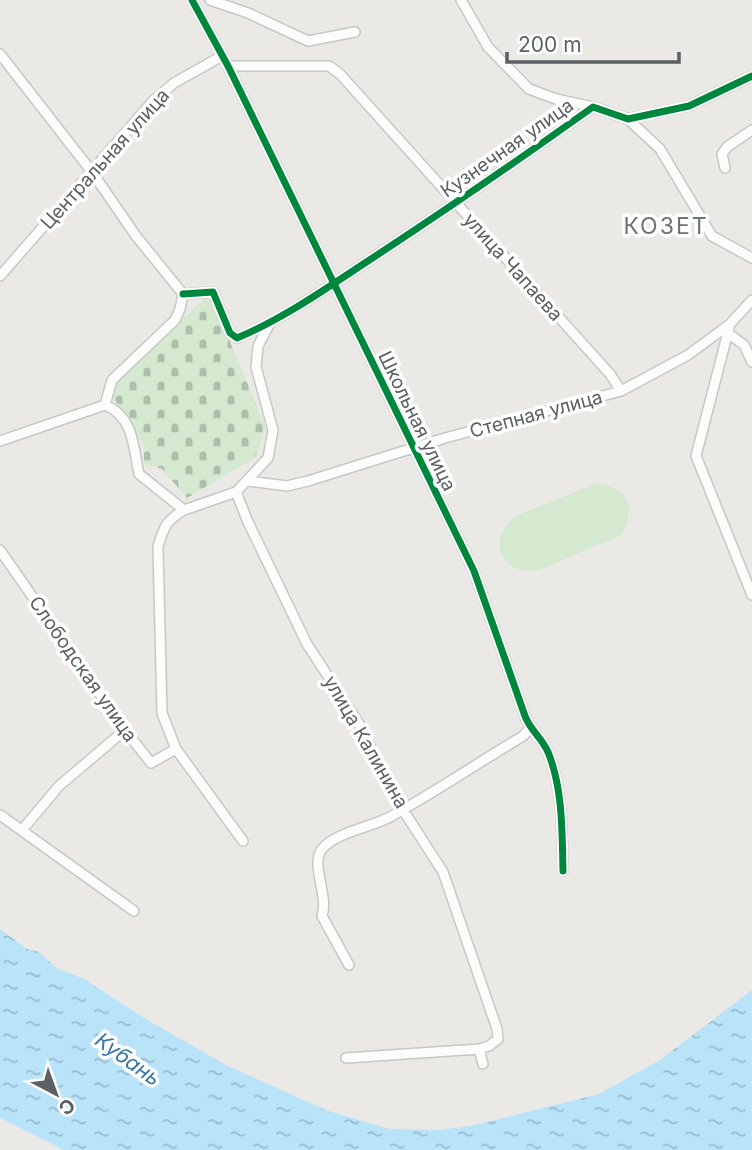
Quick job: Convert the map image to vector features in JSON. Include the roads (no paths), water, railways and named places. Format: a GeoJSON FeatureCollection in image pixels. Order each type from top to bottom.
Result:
{"type":"FeatureCollection","features":[{"type":"Feature","properties":{"kind":"street","name":"Школьная улица"},"geometry":{"type":"LineString","coordinates":[[192,0],[228,66],[474,571],[530,728],[547,750],[557,778],[563,872]]}},
{"type":"Feature","properties":{"kind":"street"},"geometry":{"type":"LineString","coordinates":[[209,0],[248,13],[308,41],[355,32]]}},
{"type":"Feature","properties":{"kind":"street"},"geometry":{"type":"LineString","coordinates":[[461,0],[488,47],[529,89],[556,99],[593,107]]}},
{"type":"Feature","properties":{"kind":"street"},"geometry":{"type":"LineString","coordinates":[[0,54],[92,172],[136,236],[183,294],[174,320],[112,380],[105,405]]}},
{"type":"Feature","properties":{"kind":"street","name":"Центральная улица"},"geometry":{"type":"LineString","coordinates":[[0,276],[154,100],[174,83],[222,56]]}},
{"type":"Feature","properties":{"kind":"street","name":"улица Чапаева"},"geometry":{"type":"LineString","coordinates":[[228,66],[329,66],[340,74],[610,374],[621,391]]}},
{"type":"Feature","properties":{"kind":"street"},"geometry":{"type":"LineString","coordinates":[[628,119],[689,106],[752,76]]}},
{"type":"Feature","properties":{"kind":"street","name":"Кузнечная улица"},"geometry":{"type":"LineString","coordinates":[[183,294],[213,292],[233,337],[237,338],[269,325],[333,284],[456,204],[593,107],[628,119]]}},
{"type":"Feature","properties":{"kind":"street"},"geometry":{"type":"LineString","coordinates":[[628,119],[660,149],[712,236],[752,258]]}},
{"type":"Feature","properties":{"kind":"street"},"geometry":{"type":"LineString","coordinates":[[725,168],[722,154],[727,147],[752,130]]}},
{"type":"Feature","properties":{"kind":"street","name":"Степная улица"},"geometry":{"type":"LineString","coordinates":[[248,481],[287,486],[412,447],[621,391],[688,355],[729,329],[752,300]]}},
{"type":"Feature","properties":{"kind":"street"},"geometry":{"type":"LineString","coordinates":[[243,841],[176,750],[162,713],[158,547],[170,519],[184,510],[236,492],[268,458],[274,430],[256,367],[258,346],[269,325]]}},
{"type":"Feature","properties":{"kind":"street"},"geometry":{"type":"LineString","coordinates":[[729,329],[744,345],[752,362]]}},
{"type":"Feature","properties":{"kind":"street"},"geometry":{"type":"LineString","coordinates":[[729,329],[696,456],[752,595]]}},
{"type":"Feature","properties":{"kind":"street"},"geometry":{"type":"LineString","coordinates":[[0,441],[105,405],[117,410],[132,430],[139,474],[184,510]]}},
{"type":"Feature","properties":{"kind":"street","name":"улица Калинина"},"geometry":{"type":"LineString","coordinates":[[236,492],[302,633],[361,727],[403,808],[443,872],[497,1029],[498,1039],[479,1049]]}},
{"type":"Feature","properties":{"kind":"street","name":"Слободская улица"},"geometry":{"type":"LineString","coordinates":[[0,550],[125,730],[151,763],[176,750]]}},
{"type":"Feature","properties":{"kind":"street"},"geometry":{"type":"LineString","coordinates":[[349,965],[321,916],[325,907],[318,859],[321,849],[330,842],[389,817],[523,736],[530,728]]}},
{"type":"Feature","properties":{"kind":"street"},"geometry":{"type":"LineString","coordinates":[[22,830],[59,786],[125,730]]}},
{"type":"Feature","properties":{"kind":"street"},"geometry":{"type":"LineString","coordinates":[[0,815],[134,911]]}},
{"type":"Feature","properties":{"kind":"street"},"geometry":{"type":"LineString","coordinates":[[346,1058],[479,1049],[483,1064]]}},
{"type":"Feature","properties":{"kind":"water","name":"Кубань"},"geometry":{"type":"Polygon","coordinates":[[[0,929],[27,949],[39,952],[58,969],[84,979],[149,1021],[226,1065],[328,1111],[390,1129],[441,1130],[475,1125],[599,1094],[660,1060],[752,990],[752,1150],[64,1150],[0,1118],[0,929]]]}},
{"type":"Feature","properties":{"kind":"district","name":"КОЗЕТ"},"geometry":{"type":"Point","coordinates":[666,226]}}]}
